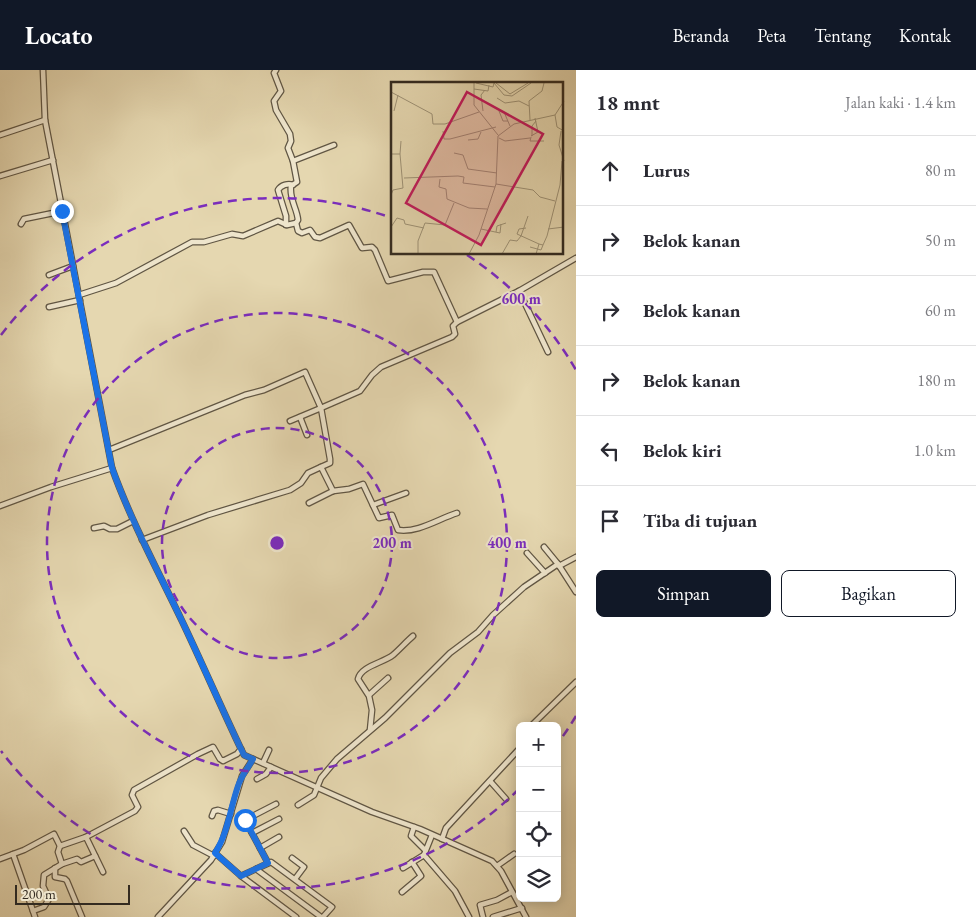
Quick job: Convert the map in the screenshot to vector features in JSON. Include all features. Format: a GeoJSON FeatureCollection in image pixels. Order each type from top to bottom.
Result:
{"type":"FeatureCollection","features":[{"type":"Feature","properties":{"kind":"street"},"geometry":{"type":"LineString","coordinates":[[42,70],[45,120],[112,468],[142,540],[244,755],[372,812],[414,827],[492,861],[497,866],[526,917]]}},
{"type":"Feature","properties":{"kind":"street"},"geometry":{"type":"LineString","coordinates":[[276,70],[274,73],[281,91],[274,101],[276,110],[290,134],[291,140],[288,148],[297,180],[291,186],[290,196],[298,213],[296,223],[298,232],[302,233],[310,230],[317,238],[350,225],[362,248],[372,247],[375,250],[388,281],[423,272],[434,272],[457,322]]}},
{"type":"Feature","properties":{"kind":"street"},"geometry":{"type":"LineString","coordinates":[[0,135],[45,120]]}},
{"type":"Feature","properties":{"kind":"street"},"geometry":{"type":"LineString","coordinates":[[293,161],[334,145]]}},
{"type":"Feature","properties":{"kind":"street"},"geometry":{"type":"LineString","coordinates":[[0,176],[53,160]]}},
{"type":"Feature","properties":{"kind":"street"},"geometry":{"type":"LineString","coordinates":[[286,225],[286,216],[278,190],[285,184],[294,185]]}},
{"type":"Feature","properties":{"kind":"street"},"geometry":{"type":"LineString","coordinates":[[21,224],[24,219],[62,211]]}},
{"type":"Feature","properties":{"kind":"street"},"geometry":{"type":"LineString","coordinates":[[49,307],[116,283],[192,242],[204,242],[232,234],[243,236],[278,222],[286,225],[296,223]]}},
{"type":"Feature","properties":{"kind":"street"},"geometry":{"type":"LineString","coordinates":[[290,421],[360,391],[372,375],[381,368],[452,337],[455,334],[453,326],[457,322],[519,291],[576,258]]}},
{"type":"Feature","properties":{"kind":"street"},"geometry":{"type":"LineString","coordinates":[[49,276],[73,266]]}},
{"type":"Feature","properties":{"kind":"street"},"geometry":{"type":"LineString","coordinates":[[519,291],[548,352]]}},
{"type":"Feature","properties":{"kind":"street"},"geometry":{"type":"LineString","coordinates":[[109,450],[306,372],[321,408],[330,463],[308,473],[301,483],[290,490],[208,515],[142,540]]}},
{"type":"Feature","properties":{"kind":"street"},"geometry":{"type":"LineString","coordinates":[[300,417],[307,435]]}},
{"type":"Feature","properties":{"kind":"street"},"geometry":{"type":"LineString","coordinates":[[321,467],[333,491]]}},
{"type":"Feature","properties":{"kind":"street"},"geometry":{"type":"LineString","coordinates":[[0,506],[51,487],[112,468]]}},
{"type":"Feature","properties":{"kind":"street"},"geometry":{"type":"LineString","coordinates":[[309,503],[333,491],[349,489],[362,483],[379,518],[391,515],[397,530],[405,532],[427,526],[458,513]]}},
{"type":"Feature","properties":{"kind":"street"},"geometry":{"type":"LineString","coordinates":[[373,505],[406,493]]}},
{"type":"Feature","properties":{"kind":"street"},"geometry":{"type":"LineString","coordinates":[[94,528],[104,526],[110,529],[118,529],[134,521]]}},
{"type":"Feature","properties":{"kind":"street"},"geometry":{"type":"LineString","coordinates":[[544,547],[576,592]]}},
{"type":"Feature","properties":{"kind":"street"},"geometry":{"type":"LineString","coordinates":[[527,553],[546,573]]}},
{"type":"Feature","properties":{"kind":"street"},"geometry":{"type":"LineString","coordinates":[[298,806],[314,795],[321,778],[337,759],[450,653],[478,632],[524,587],[558,565],[576,557]]}},
{"type":"Feature","properties":{"kind":"street"},"geometry":{"type":"LineString","coordinates":[[370,730],[372,710],[368,695],[358,679],[360,673],[391,656],[413,636]]}},
{"type":"Feature","properties":{"kind":"street"},"geometry":{"type":"LineString","coordinates":[[368,695],[388,678]]}},
{"type":"Feature","properties":{"kind":"street"},"geometry":{"type":"LineString","coordinates":[[536,722],[576,682]]}},
{"type":"Feature","properties":{"kind":"street"},"geometry":{"type":"LineString","coordinates":[[60,846],[86,837],[138,809],[132,793],[141,785],[211,747],[214,748],[223,761],[237,754],[241,749]]}},
{"type":"Feature","properties":{"kind":"street"},"geometry":{"type":"LineString","coordinates":[[263,763],[269,750]]}},
{"type":"Feature","properties":{"kind":"street"},"geometry":{"type":"LineString","coordinates":[[442,839],[446,828],[516,752]]}},
{"type":"Feature","properties":{"kind":"street"},"geometry":{"type":"LineString","coordinates":[[158,917],[196,878],[222,842],[242,776],[253,759]]}},
{"type":"Feature","properties":{"kind":"street"},"geometry":{"type":"LineString","coordinates":[[257,779],[266,774],[271,767]]}},
{"type":"Feature","properties":{"kind":"street"},"geometry":{"type":"LineString","coordinates":[[490,781],[506,799]]}},
{"type":"Feature","properties":{"kind":"street"},"geometry":{"type":"LineString","coordinates":[[268,863],[245,820],[276,804]]}},
{"type":"Feature","properties":{"kind":"street"},"geometry":{"type":"LineString","coordinates":[[212,816],[214,811],[218,810],[230,814]]}},
{"type":"Feature","properties":{"kind":"street"},"geometry":{"type":"LineString","coordinates":[[252,833],[279,819]]}},
{"type":"Feature","properties":{"kind":"street"},"geometry":{"type":"LineString","coordinates":[[414,827],[411,836],[424,852],[430,864],[455,891],[469,917]]}},
{"type":"Feature","properties":{"kind":"street"},"geometry":{"type":"LineString","coordinates":[[184,831],[193,845],[214,855],[296,917]]}},
{"type":"Feature","properties":{"kind":"street"},"geometry":{"type":"LineString","coordinates":[[0,859],[24,850],[54,834],[60,846],[58,852],[62,864]]}},
{"type":"Feature","properties":{"kind":"street"},"geometry":{"type":"LineString","coordinates":[[403,868],[424,852],[432,835]]}},
{"type":"Feature","properties":{"kind":"street"},"geometry":{"type":"LineString","coordinates":[[86,837],[103,872]]}},
{"type":"Feature","properties":{"kind":"street"},"geometry":{"type":"LineString","coordinates":[[260,848],[279,837]]}},
{"type":"Feature","properties":{"kind":"street"},"geometry":{"type":"LineString","coordinates":[[12,854],[35,917]]}},
{"type":"Feature","properties":{"kind":"street"},"geometry":{"type":"LineString","coordinates":[[497,866],[514,854]]}},
{"type":"Feature","properties":{"kind":"street"},"geometry":{"type":"LineString","coordinates":[[33,911],[44,907],[48,903],[48,895],[43,879],[47,872],[77,859],[81,862],[95,856]]}},
{"type":"Feature","properties":{"kind":"street"},"geometry":{"type":"LineString","coordinates":[[292,858],[304,868],[295,879]]}},
{"type":"Feature","properties":{"kind":"street"},"geometry":{"type":"LineString","coordinates":[[402,892],[422,875],[412,862]]}},
{"type":"Feature","properties":{"kind":"street"},"geometry":{"type":"LineString","coordinates":[[241,876],[268,863],[273,863],[332,907],[322,917],[256,869]]}},
{"type":"Feature","properties":{"kind":"street"},"geometry":{"type":"LineString","coordinates":[[420,872],[430,864]]}},
{"type":"Feature","properties":{"kind":"street"},"geometry":{"type":"LineString","coordinates":[[55,868],[55,877],[65,879],[82,917]]}},
{"type":"Feature","properties":{"kind":"street"},"geometry":{"type":"LineString","coordinates":[[483,917],[480,905],[497,900],[512,892]]}},
{"type":"Feature","properties":{"kind":"street"},"geometry":{"type":"LineString","coordinates":[[493,917],[522,908]]}},
{"type":"Feature","properties":{"kind":"street"},"geometry":{"type":"LineString","coordinates":[[286,909],[291,917]]}},
{"type":"Feature","properties":{"kind":"route"},"geometry":{"type":"LineString","coordinates":[[62,211],[112,468],[121,494],[241,749],[244,755],[253,759],[237,788],[222,842],[215,853],[241,876],[268,863],[245,820]]}}]}
